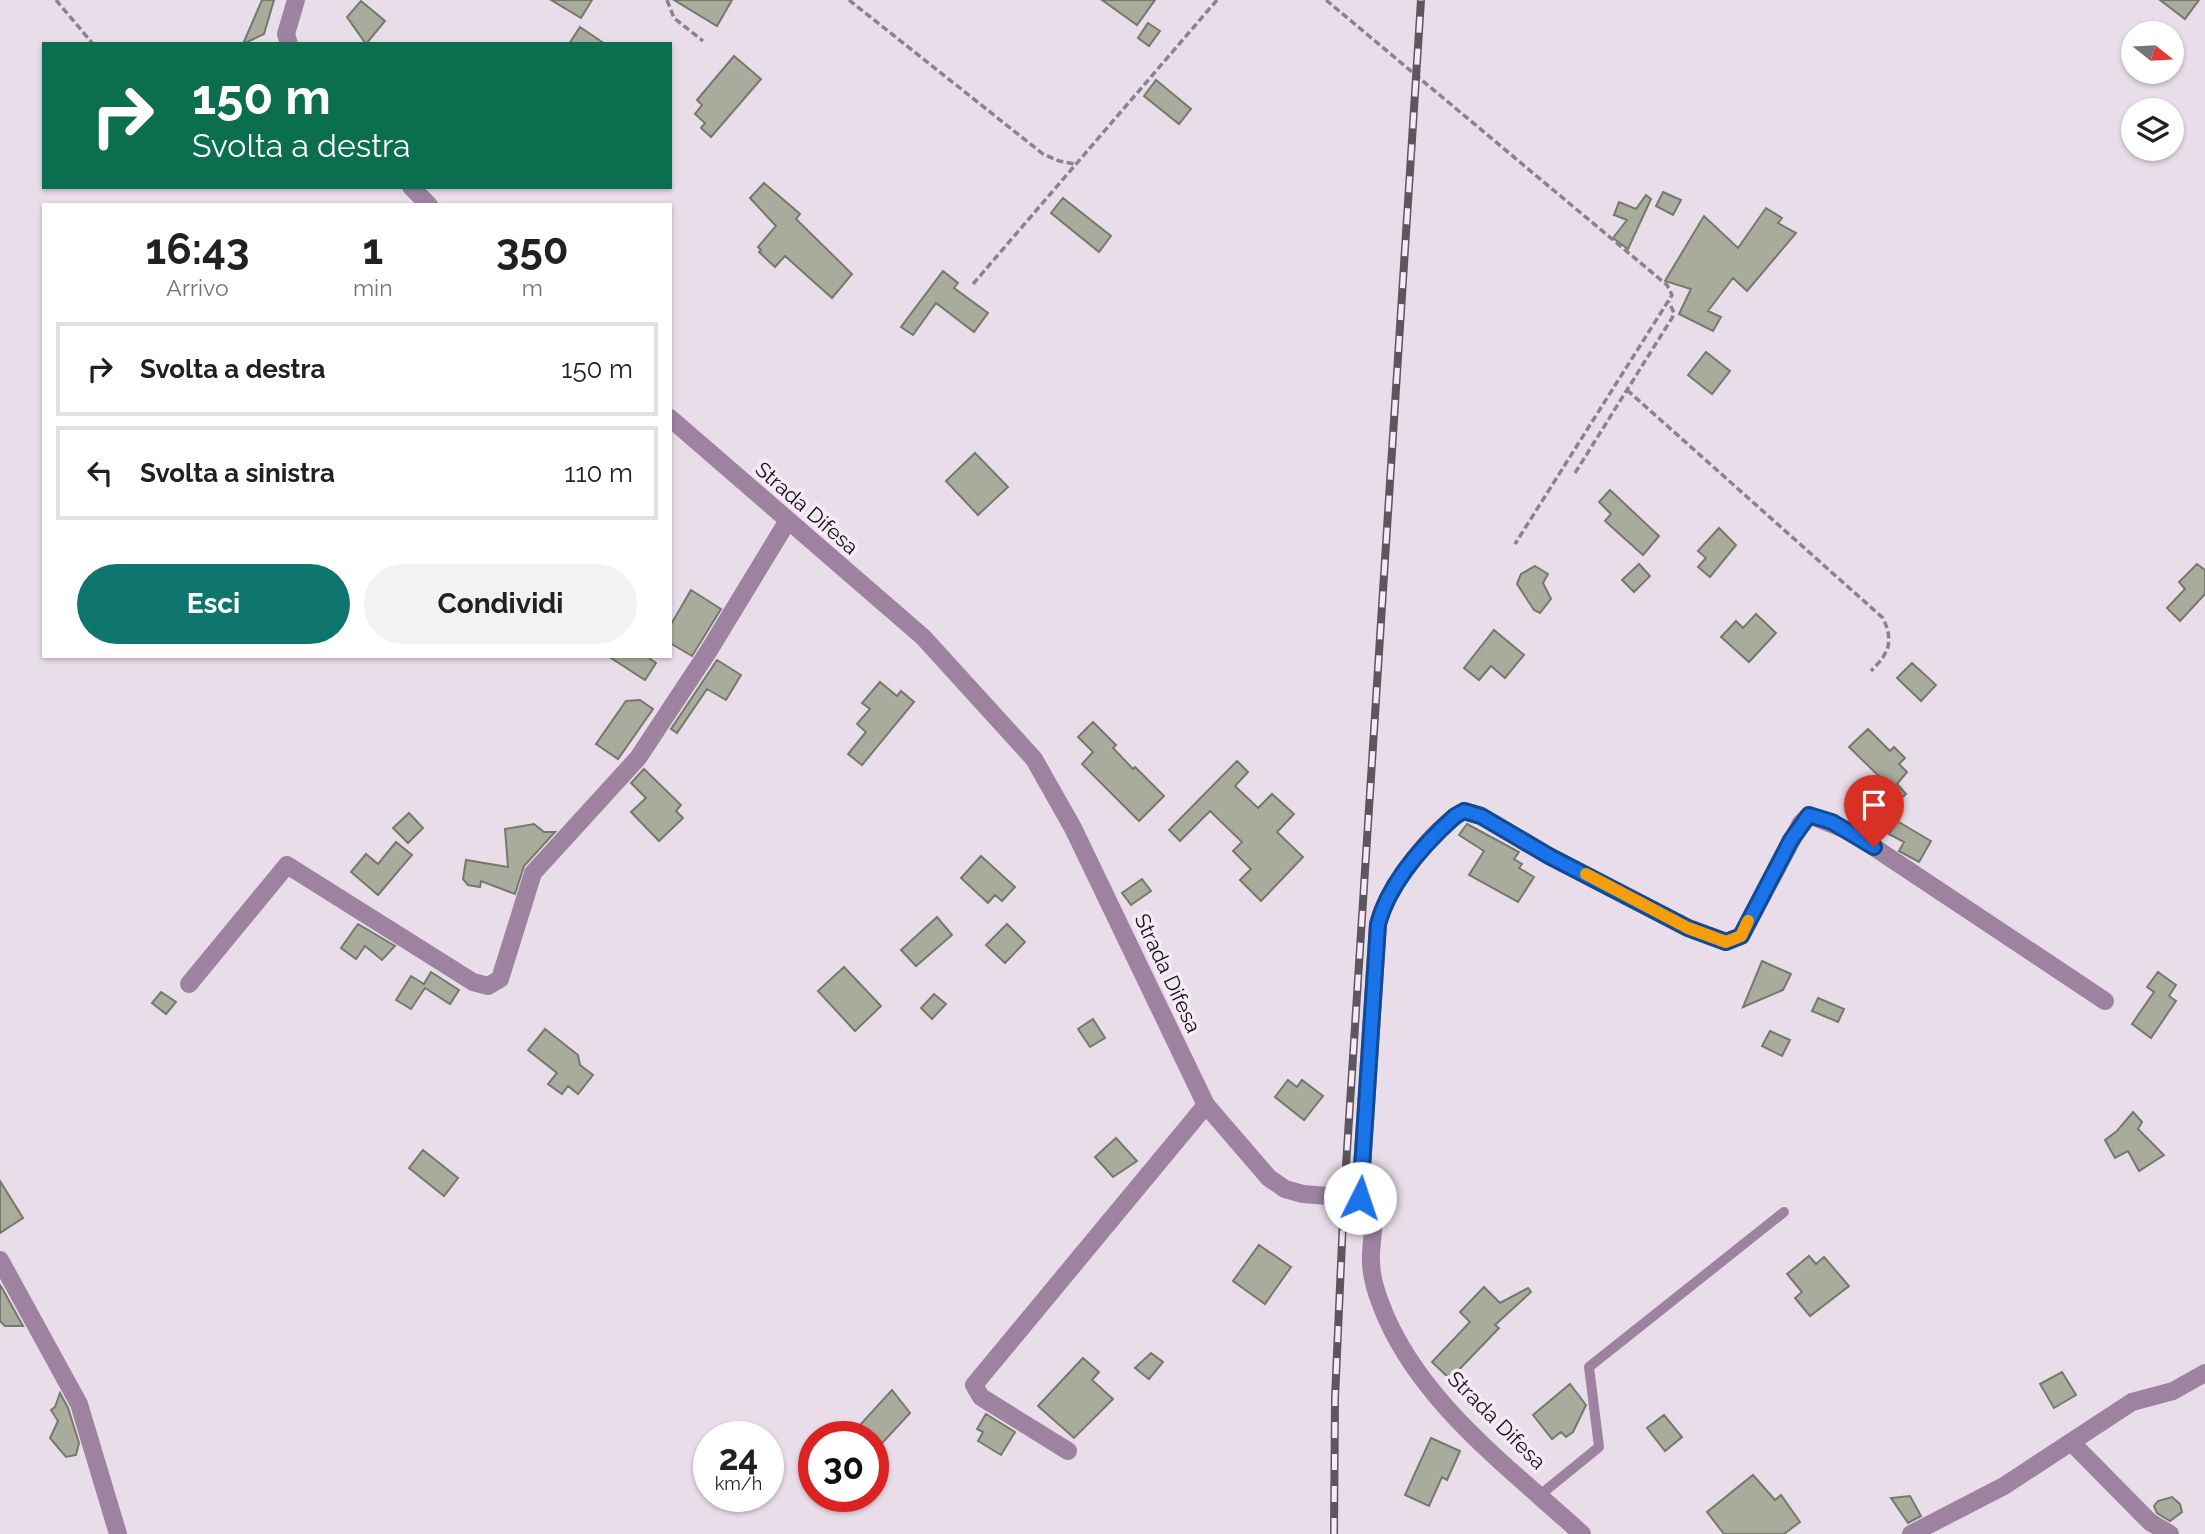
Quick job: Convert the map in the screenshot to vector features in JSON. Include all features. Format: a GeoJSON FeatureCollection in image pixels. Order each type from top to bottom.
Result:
{"type":"FeatureCollection","features":[{"type":"Feature","properties":{"kind":"street"},"geometry":{"type":"LineString","coordinates":[[288,42],[286,34],[296,0]]}},
{"type":"Feature","properties":{"kind":"street"},"geometry":{"type":"LineString","coordinates":[[413,189],[427,203]]}},
{"type":"Feature","properties":{"kind":"street","name":"Strada Difesa"},"geometry":{"type":"LineString","coordinates":[[672,420],[923,637],[1034,759],[1073,828],[1206,1105],[1276,1185],[1303,1194],[1360,1198],[1372,1207],[1372,1274],[1380,1302],[1401,1343],[1441,1401],[1582,1534]]}},
{"type":"Feature","properties":{"kind":"street"},"geometry":{"type":"LineString","coordinates":[[189,984],[287,865],[473,982],[488,986],[500,979],[533,873],[638,758],[708,652],[787,522]]}},
{"type":"Feature","properties":{"kind":"street"},"geometry":{"type":"LineString","coordinates":[[1360,1198],[1378,924],[1382,908],[1395,885],[1438,831],[1464,811],[1481,816],[1549,856],[1688,928],[1726,942],[1741,936],[1801,823],[1809,815],[1818,817],[1851,832],[2105,1001]]}},
{"type":"Feature","properties":{"kind":"street"},"geometry":{"type":"LineString","coordinates":[[1068,1451],[981,1397],[974,1385],[1206,1105]]}},
{"type":"Feature","properties":{"kind":"street"},"geometry":{"type":"LineString","coordinates":[[0,1260],[79,1404],[118,1534]]}},
{"type":"Feature","properties":{"kind":"street"},"geometry":{"type":"LineString","coordinates":[[1912,1534],[1993,1492],[2132,1402],[2173,1391],[2205,1373]]}},
{"type":"Feature","properties":{"kind":"street"},"geometry":{"type":"LineString","coordinates":[[2072,1443],[2150,1522],[2170,1534]]}},
{"type":"Feature","properties":{"kind":"lane"},"geometry":{"type":"LineString","coordinates":[[1540,1495],[1600,1447],[1589,1367],[1783,1212]]}},
{"type":"Feature","properties":{"kind":"path"},"geometry":{"type":"LineString","coordinates":[[55,0],[91,42]]}},
{"type":"Feature","properties":{"kind":"path"},"geometry":{"type":"LineString","coordinates":[[667,0],[674,18],[704,41]]}},
{"type":"Feature","properties":{"kind":"path"},"geometry":{"type":"LineString","coordinates":[[849,0],[1043,153],[1059,161],[1075,164]]}},
{"type":"Feature","properties":{"kind":"path"},"geometry":{"type":"LineString","coordinates":[[973,284],[1217,0]]}},
{"type":"Feature","properties":{"kind":"path"},"geometry":{"type":"LineString","coordinates":[[1326,0],[1667,285],[1672,295],[1515,544]]}},
{"type":"Feature","properties":{"kind":"path"},"geometry":{"type":"LineString","coordinates":[[1575,473],[1672,318],[1674,313],[1670,302]]}},
{"type":"Feature","properties":{"kind":"path"},"geometry":{"type":"LineString","coordinates":[[1627,390],[1883,618],[1891,635],[1887,649],[1871,671]]}},
{"type":"Feature","properties":{"kind":"building"},"geometry":{"type":"Polygon","coordinates":[[[262,0],[274,0],[264,34],[244,42],[262,0]]]}},
{"type":"Feature","properties":{"kind":"building"},"geometry":{"type":"Polygon","coordinates":[[[551,0],[592,0],[581,18],[551,0]]]}},
{"type":"Feature","properties":{"kind":"building"},"geometry":{"type":"Polygon","coordinates":[[[674,0],[732,0],[717,26],[674,0]]]}},
{"type":"Feature","properties":{"kind":"building"},"geometry":{"type":"Polygon","coordinates":[[[1102,0],[1155,0],[1137,25],[1102,0]]]}},
{"type":"Feature","properties":{"kind":"building"},"geometry":{"type":"Polygon","coordinates":[[[2160,0],[2199,0],[2185,19],[2160,0]]]}},
{"type":"Feature","properties":{"kind":"building"},"geometry":{"type":"Polygon","coordinates":[[[361,1],[385,21],[368,42],[365,42],[347,17],[361,1]]]}},
{"type":"Feature","properties":{"kind":"building"},"geometry":{"type":"Polygon","coordinates":[[[1148,23],[1160,31],[1149,46],[1138,38],[1148,23]]]}},
{"type":"Feature","properties":{"kind":"building"},"geometry":{"type":"Polygon","coordinates":[[[580,27],[602,42],[570,42],[580,27]]]}},
{"type":"Feature","properties":{"kind":"building"},"geometry":{"type":"Polygon","coordinates":[[[734,56],[761,79],[711,137],[701,128],[705,123],[695,114],[702,105],[697,100],[734,56]]]}},
{"type":"Feature","properties":{"kind":"building"},"geometry":{"type":"Polygon","coordinates":[[[1156,80],[1191,109],[1179,124],[1144,96],[1156,80]]]}},
{"type":"Feature","properties":{"kind":"building"},"geometry":{"type":"Polygon","coordinates":[[[764,183],[800,214],[796,219],[852,274],[832,298],[785,256],[775,267],[759,252],[761,250],[758,247],[776,226],[750,198],[764,183]]]}},
{"type":"Feature","properties":{"kind":"building"},"geometry":{"type":"Polygon","coordinates":[[[1663,192],[1681,200],[1673,215],[1656,206],[1663,192]]]}},
{"type":"Feature","properties":{"kind":"building"},"geometry":{"type":"Polygon","coordinates":[[[1646,195],[1651,199],[1628,249],[1613,238],[1627,220],[1614,215],[1619,202],[1636,209],[1646,195]]]}},
{"type":"Feature","properties":{"kind":"building"},"geometry":{"type":"Polygon","coordinates":[[[1063,198],[1111,236],[1099,252],[1051,213],[1063,198]]]}},
{"type":"Feature","properties":{"kind":"building"},"geometry":{"type":"Polygon","coordinates":[[[1766,208],[1782,218],[1778,223],[1796,233],[1747,291],[1733,278],[1708,311],[1721,317],[1713,331],[1679,314],[1691,289],[1665,281],[1704,216],[1738,248],[1766,208]]]}},
{"type":"Feature","properties":{"kind":"building"},"geometry":{"type":"Polygon","coordinates":[[[943,271],[958,283],[954,288],[988,313],[974,332],[936,303],[913,335],[901,327],[943,271]]]}},
{"type":"Feature","properties":{"kind":"building"},"geometry":{"type":"Polygon","coordinates":[[[1706,352],[1730,371],[1712,394],[1688,375],[1706,352]]]}},
{"type":"Feature","properties":{"kind":"building"},"geometry":{"type":"Polygon","coordinates":[[[975,453],[1008,487],[978,515],[946,481],[975,453]]]}},
{"type":"Feature","properties":{"kind":"building"},"geometry":{"type":"Polygon","coordinates":[[[1610,490],[1659,536],[1643,555],[1605,521],[1611,514],[1599,502],[1610,490]]]}},
{"type":"Feature","properties":{"kind":"building"},"geometry":{"type":"Polygon","coordinates":[[[1719,528],[1736,545],[1710,577],[1698,567],[1706,558],[1698,551],[1719,528]]]}},
{"type":"Feature","properties":{"kind":"building"},"geometry":{"type":"Polygon","coordinates":[[[1639,564],[1650,576],[1634,592],[1622,580],[1639,564]]]}},
{"type":"Feature","properties":{"kind":"building"},"geometry":{"type":"Polygon","coordinates":[[[2197,564],[2205,570],[2205,594],[2180,621],[2167,608],[2185,589],[2179,582],[2197,564]]]}},
{"type":"Feature","properties":{"kind":"building"},"geometry":{"type":"Polygon","coordinates":[[[1535,566],[1548,574],[1543,583],[1551,599],[1540,613],[1534,610],[1517,584],[1521,574],[1535,566]]]}},
{"type":"Feature","properties":{"kind":"building"},"geometry":{"type":"Polygon","coordinates":[[[691,590],[721,609],[692,656],[672,644],[672,623],[691,590]]]}},
{"type":"Feature","properties":{"kind":"building"},"geometry":{"type":"Polygon","coordinates":[[[1756,614],[1776,633],[1749,662],[1721,637],[1736,621],[1743,628],[1756,614]]]}},
{"type":"Feature","properties":{"kind":"building"},"geometry":{"type":"Polygon","coordinates":[[[1494,630],[1524,655],[1505,678],[1491,666],[1479,680],[1464,668],[1494,630]]]}},
{"type":"Feature","properties":{"kind":"building"},"geometry":{"type":"Polygon","coordinates":[[[611,658],[649,658],[656,663],[645,680],[611,658]]]}},
{"type":"Feature","properties":{"kind":"building"},"geometry":{"type":"Polygon","coordinates":[[[717,660],[741,675],[726,700],[707,689],[677,733],[671,729],[717,660]]]}},
{"type":"Feature","properties":{"kind":"building"},"geometry":{"type":"Polygon","coordinates":[[[1912,663],[1936,685],[1921,701],[1897,678],[1912,663]]]}},
{"type":"Feature","properties":{"kind":"building"},"geometry":{"type":"Polygon","coordinates":[[[880,682],[897,696],[901,691],[914,702],[862,765],[848,754],[866,732],[857,724],[870,709],[862,703],[880,682]]]}},
{"type":"Feature","properties":{"kind":"building"},"geometry":{"type":"Polygon","coordinates":[[[640,700],[653,709],[618,759],[596,744],[626,701],[640,700]]]}},
{"type":"Feature","properties":{"kind":"building"},"geometry":{"type":"Polygon","coordinates":[[[1093,722],[1116,745],[1113,748],[1133,769],[1135,767],[1164,796],[1139,821],[1082,764],[1093,752],[1078,737],[1093,722]]]}},
{"type":"Feature","properties":{"kind":"building"},"geometry":{"type":"Polygon","coordinates":[[[1868,729],[1890,751],[1894,747],[1905,758],[1899,764],[1907,772],[1897,784],[1906,794],[1895,804],[1881,790],[1887,784],[1849,747],[1868,729]]]}},
{"type":"Feature","properties":{"kind":"building"},"geometry":{"type":"Polygon","coordinates":[[[1237,761],[1248,772],[1235,786],[1258,808],[1272,794],[1294,814],[1277,832],[1303,857],[1261,901],[1240,880],[1251,869],[1233,851],[1242,842],[1210,811],[1180,841],[1169,830],[1237,761]]]}},
{"type":"Feature","properties":{"kind":"building"},"geometry":{"type":"Polygon","coordinates":[[[644,769],[681,805],[676,811],[683,818],[659,841],[631,812],[646,798],[631,783],[644,769]]]}},
{"type":"Feature","properties":{"kind":"building"},"geometry":{"type":"Polygon","coordinates":[[[409,813],[423,828],[408,843],[393,828],[409,813]]]}},
{"type":"Feature","properties":{"kind":"building"},"geometry":{"type":"Polygon","coordinates":[[[1897,821],[1931,841],[1919,862],[1899,851],[1904,842],[1889,834],[1897,821]]]}},
{"type":"Feature","properties":{"kind":"building"},"geometry":{"type":"Polygon","coordinates":[[[534,824],[544,832],[555,832],[524,866],[515,894],[481,881],[480,887],[468,885],[463,879],[466,860],[508,867],[505,829],[534,824]]]}},
{"type":"Feature","properties":{"kind":"building"},"geometry":{"type":"Polygon","coordinates":[[[1467,824],[1519,852],[1514,859],[1522,864],[1519,868],[1534,877],[1518,902],[1469,875],[1484,851],[1459,835],[1467,824]]]}},
{"type":"Feature","properties":{"kind":"building"},"geometry":{"type":"Polygon","coordinates":[[[396,842],[412,855],[378,895],[351,872],[366,854],[378,864],[396,842]]]}},
{"type":"Feature","properties":{"kind":"building"},"geometry":{"type":"Polygon","coordinates":[[[981,856],[1015,887],[1002,901],[995,895],[988,903],[961,878],[981,856]]]}},
{"type":"Feature","properties":{"kind":"building"},"geometry":{"type":"Polygon","coordinates":[[[1142,879],[1151,891],[1131,905],[1122,893],[1142,879]]]}},
{"type":"Feature","properties":{"kind":"building"},"geometry":{"type":"Polygon","coordinates":[[[937,917],[952,935],[916,966],[901,950],[937,917]]]}},
{"type":"Feature","properties":{"kind":"building"},"geometry":{"type":"Polygon","coordinates":[[[358,924],[395,946],[382,960],[365,946],[356,959],[341,948],[358,924]]]}},
{"type":"Feature","properties":{"kind":"building"},"geometry":{"type":"Polygon","coordinates":[[[1007,924],[1025,942],[1005,963],[986,945],[1007,924]]]}},
{"type":"Feature","properties":{"kind":"building"},"geometry":{"type":"Polygon","coordinates":[[[1762,961],[1791,974],[1783,990],[1743,1007],[1762,961]]]}},
{"type":"Feature","properties":{"kind":"building"},"geometry":{"type":"Polygon","coordinates":[[[844,967],[881,1006],[855,1031],[818,991],[844,967]]]}},
{"type":"Feature","properties":{"kind":"building"},"geometry":{"type":"Polygon","coordinates":[[[431,972],[459,990],[450,1004],[425,988],[411,1009],[396,1000],[411,976],[424,984],[431,972]]]}},
{"type":"Feature","properties":{"kind":"building"},"geometry":{"type":"Polygon","coordinates":[[[2158,972],[2176,985],[2169,996],[2176,1001],[2151,1038],[2132,1024],[2154,992],[2147,987],[2158,972]]]}},
{"type":"Feature","properties":{"kind":"building"},"geometry":{"type":"Polygon","coordinates":[[[161,992],[176,1002],[166,1014],[152,1003],[161,992]]]}},
{"type":"Feature","properties":{"kind":"building"},"geometry":{"type":"Polygon","coordinates":[[[934,994],[946,1004],[932,1019],[921,1008],[934,994]]]}},
{"type":"Feature","properties":{"kind":"building"},"geometry":{"type":"Polygon","coordinates":[[[1818,998],[1844,1009],[1838,1022],[1812,1011],[1818,998]]]}},
{"type":"Feature","properties":{"kind":"building"},"geometry":{"type":"Polygon","coordinates":[[[1093,1019],[1105,1038],[1090,1047],[1078,1029],[1093,1019]]]}},
{"type":"Feature","properties":{"kind":"building"},"geometry":{"type":"Polygon","coordinates":[[[545,1029],[578,1055],[580,1065],[593,1075],[578,1094],[568,1086],[562,1094],[548,1084],[557,1073],[528,1050],[545,1029]]]}},
{"type":"Feature","properties":{"kind":"building"},"geometry":{"type":"Polygon","coordinates":[[[1770,1031],[1790,1040],[1782,1056],[1762,1046],[1770,1031]]]}},
{"type":"Feature","properties":{"kind":"building"},"geometry":{"type":"Polygon","coordinates":[[[1288,1080],[1297,1087],[1302,1080],[1323,1096],[1304,1120],[1275,1097],[1288,1080]]]}},
{"type":"Feature","properties":{"kind":"building"},"geometry":{"type":"Polygon","coordinates":[[[2133,1112],[2142,1122],[2138,1129],[2164,1155],[2139,1171],[2128,1151],[2115,1158],[2105,1140],[2117,1131],[2133,1112]]]}},
{"type":"Feature","properties":{"kind":"building"},"geometry":{"type":"Polygon","coordinates":[[[1116,1138],[1137,1161],[1113,1177],[1095,1157],[1116,1138]]]}},
{"type":"Feature","properties":{"kind":"building"},"geometry":{"type":"Polygon","coordinates":[[[423,1150],[458,1178],[444,1196],[409,1168],[423,1150]]]}},
{"type":"Feature","properties":{"kind":"building"},"geometry":{"type":"Polygon","coordinates":[[[0,1181],[23,1218],[0,1233],[0,1181]]]}},
{"type":"Feature","properties":{"kind":"building"},"geometry":{"type":"Polygon","coordinates":[[[1259,1245],[1291,1267],[1265,1304],[1233,1281],[1259,1245]]]}},
{"type":"Feature","properties":{"kind":"building"},"geometry":{"type":"Polygon","coordinates":[[[1809,1256],[1816,1264],[1824,1257],[1849,1286],[1810,1316],[1795,1298],[1802,1292],[1787,1274],[1809,1256]]]}},
{"type":"Feature","properties":{"kind":"building"},"geometry":{"type":"Polygon","coordinates":[[[0,1285],[23,1326],[5,1326],[0,1321],[0,1285]]]}},
{"type":"Feature","properties":{"kind":"building"},"geometry":{"type":"Polygon","coordinates":[[[1484,1287],[1500,1303],[1528,1288],[1531,1292],[1495,1325],[1499,1328],[1450,1379],[1432,1362],[1470,1322],[1460,1312],[1484,1287]]]}},
{"type":"Feature","properties":{"kind":"building"},"geometry":{"type":"Polygon","coordinates":[[[1151,1353],[1163,1362],[1149,1379],[1135,1368],[1151,1353]]]}},
{"type":"Feature","properties":{"kind":"building"},"geometry":{"type":"Polygon","coordinates":[[[1083,1358],[1099,1372],[1092,1380],[1113,1399],[1074,1438],[1038,1406],[1083,1358]]]}},
{"type":"Feature","properties":{"kind":"building"},"geometry":{"type":"Polygon","coordinates":[[[2062,1372],[2076,1395],[2054,1408],[2040,1384],[2062,1372]]]}},
{"type":"Feature","properties":{"kind":"building"},"geometry":{"type":"Polygon","coordinates":[[[1570,1384],[1586,1405],[1573,1432],[1566,1437],[1561,1432],[1552,1439],[1533,1415],[1570,1384]]]}},
{"type":"Feature","properties":{"kind":"building"},"geometry":{"type":"Polygon","coordinates":[[[892,1390],[910,1413],[889,1436],[889,1421],[864,1421],[892,1390]]]}},
{"type":"Feature","properties":{"kind":"building"},"geometry":{"type":"Polygon","coordinates":[[[60,1393],[68,1408],[79,1443],[76,1455],[66,1457],[50,1438],[58,1421],[51,1410],[55,1407],[60,1393]]]}},
{"type":"Feature","properties":{"kind":"building"},"geometry":{"type":"Polygon","coordinates":[[[986,1414],[1015,1432],[1001,1455],[978,1441],[983,1432],[977,1429],[986,1414]]]}},
{"type":"Feature","properties":{"kind":"building"},"geometry":{"type":"Polygon","coordinates":[[[1664,1415],[1682,1437],[1665,1451],[1647,1428],[1664,1415]]]}},
{"type":"Feature","properties":{"kind":"building"},"geometry":{"type":"Polygon","coordinates":[[[1431,1438],[1460,1451],[1447,1480],[1442,1477],[1429,1506],[1405,1495],[1431,1438]]]}},
{"type":"Feature","properties":{"kind":"building"},"geometry":{"type":"Polygon","coordinates":[[[1753,1475],[1775,1500],[1781,1495],[1800,1522],[1784,1534],[1724,1534],[1707,1512],[1753,1475]]]}},
{"type":"Feature","properties":{"kind":"building"},"geometry":{"type":"Polygon","coordinates":[[[1910,1496],[1921,1516],[1908,1523],[1891,1498],[1910,1496]]]}},
{"type":"Feature","properties":{"kind":"building"},"geometry":{"type":"Polygon","coordinates":[[[2172,1497],[2180,1504],[2182,1512],[2170,1521],[2157,1513],[2154,1506],[2158,1501],[2172,1497]]]}},
{"type":"Feature","properties":{"kind":"railway"},"geometry":{"type":"LineString","coordinates":[[1334,1534],[1335,1398],[1344,1197],[1421,0]]}},
{"type":"Feature","properties":{"kind":"slow traffic"},"geometry":{"type":"LineString","coordinates":[[1586,874],[1688,928],[1726,942],[1741,936],[1748,921]]}},
{"type":"Feature","properties":{"kind":"route"},"geometry":{"type":"LineString","coordinates":[[1360,1198],[1378,924],[1382,908],[1395,885],[1438,831],[1455,816],[1464,811],[1481,816],[1549,856],[1626,893],[1688,928],[1726,942],[1741,936],[1791,840],[1809,815],[1832,822],[1874,847]]}}]}
